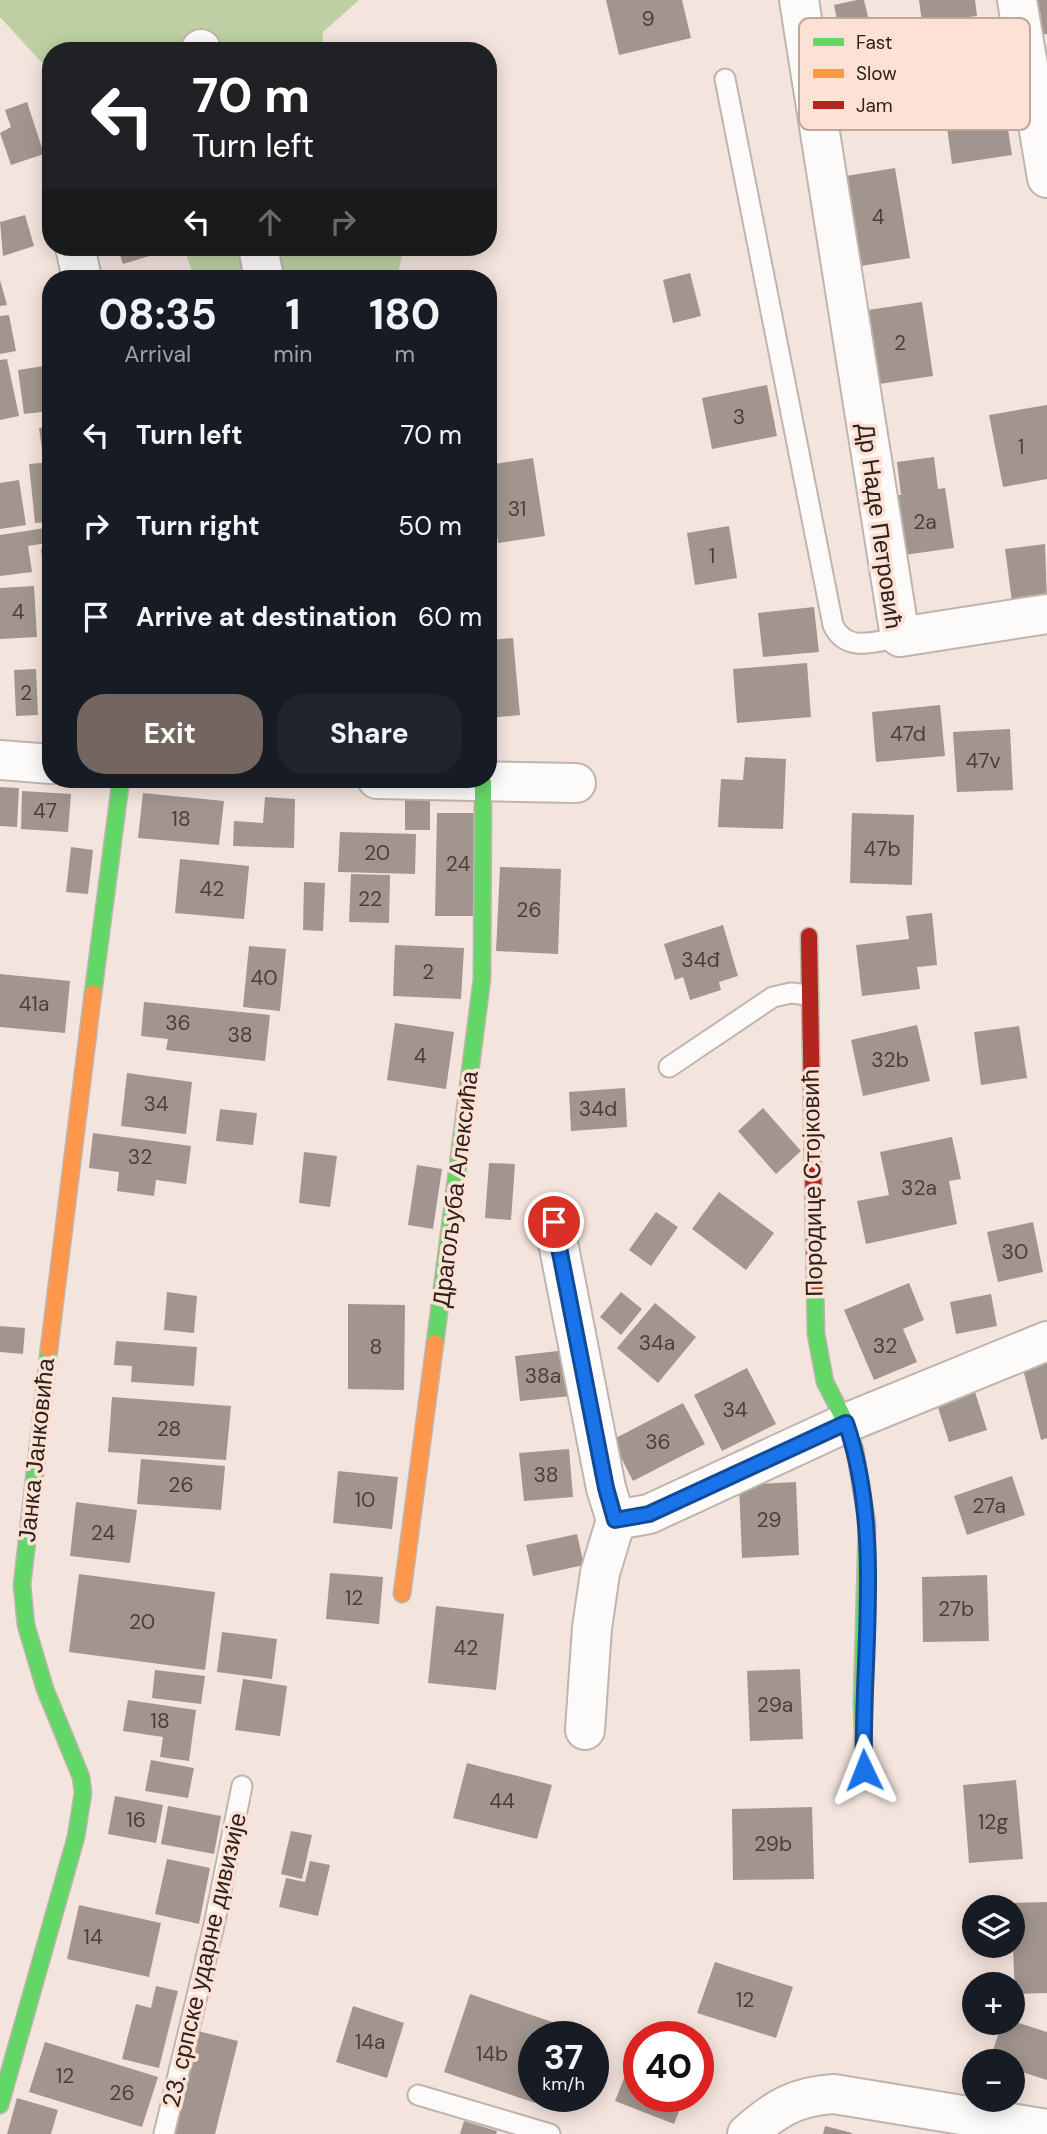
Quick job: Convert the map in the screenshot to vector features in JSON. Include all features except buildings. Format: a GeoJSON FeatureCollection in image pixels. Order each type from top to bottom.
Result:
{"type":"FeatureCollection","features":[{"type":"Feature","properties":{"kind":"street","name":"Др Наде Петровић"},"geometry":{"type":"LineString","coordinates":[[799,0],[802,18]]}},
{"type":"Feature","properties":{"kind":"street"},"geometry":{"type":"LineString","coordinates":[[1017,0],[1020,18]]}},
{"type":"Feature","properties":{"kind":"street"},"geometry":{"type":"LineString","coordinates":[[1030,77],[1047,178]]}},
{"type":"Feature","properties":{"kind":"street","name":"Др Наде Петровић"},"geometry":{"type":"LineString","coordinates":[[820,130],[900,637]]}},
{"type":"Feature","properties":{"kind":"street"},"geometry":{"type":"LineString","coordinates":[[900,637],[1047,614]]}},
{"type":"Feature","properties":{"kind":"street"},"geometry":{"type":"LineString","coordinates":[[0,760],[42,763]]}},
{"type":"Feature","properties":{"kind":"street"},"geometry":{"type":"LineString","coordinates":[[497,782],[576,783]]}},
{"type":"Feature","properties":{"kind":"street","name":"Јанка Јанковића"},"geometry":{"type":"LineString","coordinates":[[0,2105],[82,1808],[81,1777],[45,1689],[26,1625],[22,1585],[66,1185],[120,788]]}},
{"type":"Feature","properties":{"kind":"street","name":"Драгољуба Алексића"},"geometry":{"type":"LineString","coordinates":[[402,1594],[482,979],[462,788]]}},
{"type":"Feature","properties":{"kind":"street","name":"Породице Стојковић"},"geometry":{"type":"LineString","coordinates":[[809,936],[816,1335],[825,1382],[846,1423],[855,1450],[867,1524],[862,1702],[864,1770]]}},
{"type":"Feature","properties":{"kind":"street"},"geometry":{"type":"LineString","coordinates":[[554,1222],[606,1488],[615,1520],[600,1573],[592,1628],[585,1730]]}},
{"type":"Feature","properties":{"kind":"street"},"geometry":{"type":"LineString","coordinates":[[615,1520],[649,1514],[846,1423],[1047,1341]]}},
{"type":"Feature","properties":{"kind":"street"},"geometry":{"type":"LineString","coordinates":[[747,2134],[777,2110],[807,2095],[871,2098],[966,2124],[1047,2129]]}},
{"type":"Feature","properties":{"kind":"lane","name":"Др Наде Петровић"},"geometry":{"type":"LineString","coordinates":[[725,79],[833,625],[839,638],[849,643],[900,637]]}},
{"type":"Feature","properties":{"kind":"lane"},"geometry":{"type":"LineString","coordinates":[[669,1067],[773,997],[791,993],[808,995]]}},
{"type":"Feature","properties":{"kind":"lane","name":"23. српске ударне дивизије"},"geometry":{"type":"LineString","coordinates":[[164,2134],[214,1925],[242,1786]]}},
{"type":"Feature","properties":{"kind":"lane"},"geometry":{"type":"LineString","coordinates":[[418,2095],[550,2134]]}},
{"type":"Feature","properties":{"kind":"green space"},"geometry":{"type":"Polygon","coordinates":[[[0,0],[359,0],[323,32],[322,42],[42,42],[42,63],[0,17],[0,0]]]}},
{"type":"Feature","properties":{"kind":"green space"},"geometry":{"type":"Polygon","coordinates":[[[187,256],[402,256],[399,270],[191,270],[187,256]]]}},
{"type":"Feature","properties":{"kind":"traffic: fast"},"geometry":{"type":"LineString","coordinates":[[93,993],[120,788]]}},
{"type":"Feature","properties":{"kind":"traffic: fast"},"geometry":{"type":"LineString","coordinates":[[435,1343],[482,979],[483,788]]}},
{"type":"Feature","properties":{"kind":"traffic: fast"},"geometry":{"type":"LineString","coordinates":[[815,1285],[816,1334],[825,1382],[846,1423],[855,1450],[867,1524],[862,1702],[864,1770]]}},
{"type":"Feature","properties":{"kind":"traffic: fast"},"geometry":{"type":"LineString","coordinates":[[0,2105],[76,1837],[83,1793],[81,1777],[45,1689],[26,1625],[22,1585],[49,1349]]}},
{"type":"Feature","properties":{"kind":"traffic: slow"},"geometry":{"type":"LineString","coordinates":[[49,1349],[93,993]]}},
{"type":"Feature","properties":{"kind":"traffic: slow"},"geometry":{"type":"LineString","coordinates":[[402,1594],[435,1343]]}},
{"type":"Feature","properties":{"kind":"traffic: jam"},"geometry":{"type":"LineString","coordinates":[[809,936],[815,1285]]}},
{"type":"Feature","properties":{"kind":"route"},"geometry":{"type":"LineString","coordinates":[[554,1222],[606,1488],[615,1520],[634,1519],[649,1514],[846,1423],[855,1450],[867,1524],[862,1702],[864,1770]]}}]}
